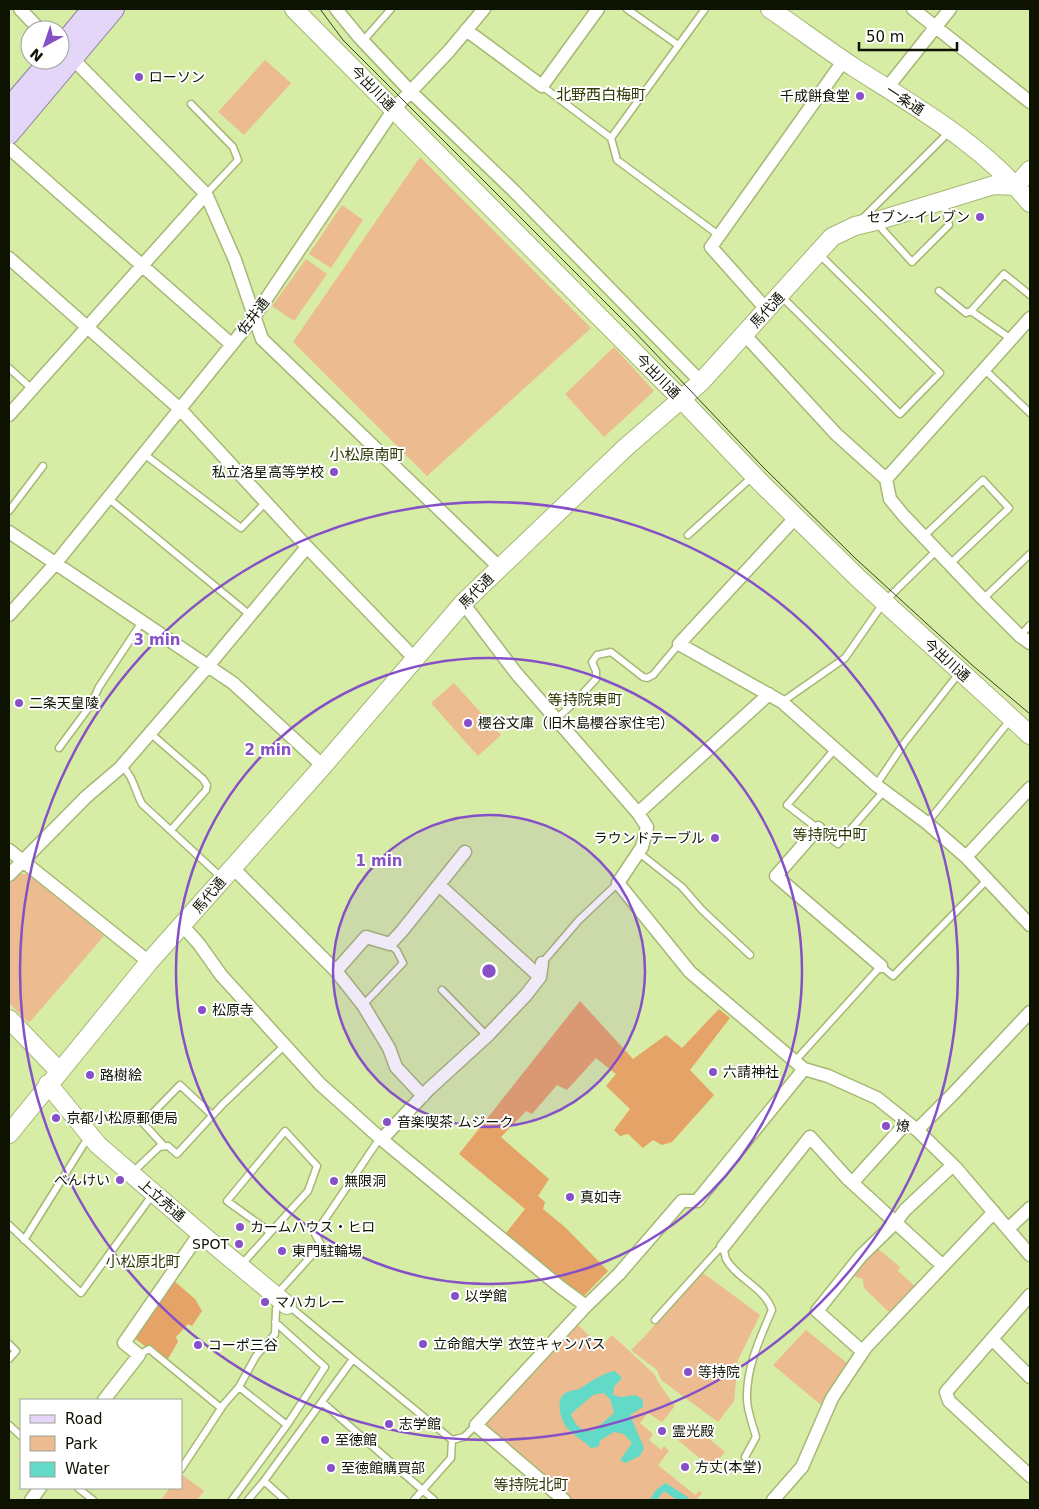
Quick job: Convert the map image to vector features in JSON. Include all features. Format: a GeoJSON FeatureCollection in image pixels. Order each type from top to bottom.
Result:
{"type":"FeatureCollection","features":[{"type":"Feature","properties":{"kind":"main road"},"geometry":{"type":"LineString","coordinates":[[70,46],[92,9]]}},
{"type":"Feature","properties":{"kind":"main road"},"geometry":{"type":"LineString","coordinates":[[70,49],[114,9]]}},
{"type":"Feature","properties":{"kind":"main road"},"geometry":{"type":"LineString","coordinates":[[9,108],[41,70]]}},
{"type":"Feature","properties":{"kind":"main road"},"geometry":{"type":"LineString","coordinates":[[9,134],[54,70]]}},
{"type":"Feature","properties":{"kind":"street"},"geometry":{"type":"LineString","coordinates":[[20,9],[30,20]]}},
{"type":"Feature","properties":{"kind":"street","name":"今出川通"},"geometry":{"type":"LineString","coordinates":[[294,9],[754,475],[884,602],[1030,735]]}},
{"type":"Feature","properties":{"kind":"street"},"geometry":{"type":"LineString","coordinates":[[336,9],[362,41],[411,92],[514,191],[701,382]]}},
{"type":"Feature","properties":{"kind":"street","name":"佐井通"},"geometry":{"type":"LineString","coordinates":[[9,615],[55,564],[254,317],[394,109],[484,9]]}},
{"type":"Feature","properties":{"kind":"street"},"geometry":{"type":"LineString","coordinates":[[466,30],[542,86],[598,9]]}},
{"type":"Feature","properties":{"kind":"street","name":"一条通"},"geometry":{"type":"LineString","coordinates":[[770,9],[950,131],[983,156],[1016,186],[1030,203]]}},
{"type":"Feature","properties":{"kind":"street"},"geometry":{"type":"LineString","coordinates":[[913,9],[1030,102]]}},
{"type":"Feature","properties":{"kind":"street"},"geometry":{"type":"LineString","coordinates":[[887,88],[950,9]]}},
{"type":"Feature","properties":{"kind":"street"},"geometry":{"type":"LineString","coordinates":[[70,57],[206,194],[235,260],[262,339],[499,567]]}},
{"type":"Feature","properties":{"kind":"street"},"geometry":{"type":"LineString","coordinates":[[767,310],[711,247],[844,60]]}},
{"type":"Feature","properties":{"kind":"street"},"geometry":{"type":"LineString","coordinates":[[9,148],[231,344]]}},
{"type":"Feature","properties":{"kind":"street"},"geometry":{"type":"LineString","coordinates":[[1016,186],[1030,170]]}},
{"type":"Feature","properties":{"kind":"street","name":"馬代通"},"geometry":{"type":"LineString","coordinates":[[10,1129],[149,962],[323,766],[462,603],[625,448],[701,382],[832,237],[855,226],[994,185],[1016,186]]}},
{"type":"Feature","properties":{"kind":"street"},"geometry":{"type":"LineString","coordinates":[[9,415],[206,194]]}},
{"type":"Feature","properties":{"kind":"street"},"geometry":{"type":"LineString","coordinates":[[9,258],[180,409],[307,547],[415,658]]}},
{"type":"Feature","properties":{"kind":"street"},"geometry":{"type":"LineString","coordinates":[[886,479],[1030,318]]}},
{"type":"Feature","properties":{"kind":"street"},"geometry":{"type":"LineString","coordinates":[[744,334],[836,434],[886,479],[890,499],[983,598],[1025,639]]}},
{"type":"Feature","properties":{"kind":"street"},"geometry":{"type":"LineString","coordinates":[[796,516],[679,644],[782,702],[880,788],[966,857],[1030,925]]}},
{"type":"Feature","properties":{"kind":"street"},"geometry":{"type":"LineString","coordinates":[[9,532],[233,683],[323,766]]}},
{"type":"Feature","properties":{"kind":"street"},"geometry":{"type":"LineString","coordinates":[[9,875],[86,797],[122,766],[307,547]]}},
{"type":"Feature","properties":{"kind":"street"},"geometry":{"type":"LineString","coordinates":[[462,603],[516,673],[638,813],[647,827],[642,846],[618,883],[690,972],[800,1065],[877,1098],[912,1126],[953,1165],[1030,1255]]}},
{"type":"Feature","properties":{"kind":"street"},"geometry":{"type":"LineString","coordinates":[[638,813],[769,694]]}},
{"type":"Feature","properties":{"kind":"street"},"geometry":{"type":"LineString","coordinates":[[966,857],[1030,788]]}},
{"type":"Feature","properties":{"kind":"street"},"geometry":{"type":"LineString","coordinates":[[818,828],[776,876],[881,966]]}},
{"type":"Feature","properties":{"kind":"street"},"geometry":{"type":"LineString","coordinates":[[9,850],[149,962]]}},
{"type":"Feature","properties":{"kind":"street"},"geometry":{"type":"LineString","coordinates":[[336,971],[366,937],[390,944],[466,852]]}},
{"type":"Feature","properties":{"kind":"street"},"geometry":{"type":"LineString","coordinates":[[228,873],[336,971],[363,1005],[389,1048],[396,1067],[423,1096]]}},
{"type":"Feature","properties":{"kind":"street"},"geometry":{"type":"LineString","coordinates":[[439,885],[540,977]]}},
{"type":"Feature","properties":{"kind":"street"},"geometry":{"type":"LineString","coordinates":[[182,926],[199,944],[221,975],[320,1084],[381,1139],[559,1286],[586,1306]]}},
{"type":"Feature","properties":{"kind":"street"},"geometry":{"type":"LineString","coordinates":[[381,1139],[526,995],[540,977],[542,963]]}},
{"type":"Feature","properties":{"kind":"street"},"geometry":{"type":"LineString","coordinates":[[853,1182],[912,1126],[953,1094],[1030,1012]]}},
{"type":"Feature","properties":{"kind":"street","name":"上立売通"},"geometry":{"type":"LineString","coordinates":[[9,1019],[54,1077],[98,1145],[200,1233],[281,1299]]}},
{"type":"Feature","properties":{"kind":"street"},"geometry":{"type":"LineString","coordinates":[[564,1500],[476,1425],[586,1306],[619,1274],[682,1201],[697,1201],[800,1065]]}},
{"type":"Feature","properties":{"kind":"street"},"geometry":{"type":"LineString","coordinates":[[723,1247],[810,1137],[853,1182],[943,1266]]}},
{"type":"Feature","properties":{"kind":"street"},"geometry":{"type":"LineString","coordinates":[[863,1352],[817,1311],[861,1256],[896,1222],[905,1210],[953,1165]]}},
{"type":"Feature","properties":{"kind":"street"},"geometry":{"type":"LineString","coordinates":[[1008,1229],[1030,1208]]}},
{"type":"Feature","properties":{"kind":"street"},"geometry":{"type":"LineString","coordinates":[[773,1500],[802,1467],[832,1398],[863,1352],[994,1212]]}},
{"type":"Feature","properties":{"kind":"street"},"geometry":{"type":"LineString","coordinates":[[105,1399],[139,1355],[124,1343],[200,1233]]}},
{"type":"Feature","properties":{"kind":"street"},"geometry":{"type":"LineString","coordinates":[[1030,1295],[946,1392],[949,1401],[1030,1476]]}},
{"type":"Feature","properties":{"kind":"street"},"geometry":{"type":"LineString","coordinates":[[993,1340],[1030,1377]]}},
{"type":"Feature","properties":{"kind":"street"},"geometry":{"type":"LineString","coordinates":[[31,1500],[39,1489]]}},
{"type":"Feature","properties":{"kind":"lane"},"geometry":{"type":"LineString","coordinates":[[362,41],[391,9]]}},
{"type":"Feature","properties":{"kind":"lane"},"geometry":{"type":"LineString","coordinates":[[627,9],[678,45]]}},
{"type":"Feature","properties":{"kind":"lane"},"geometry":{"type":"LineString","coordinates":[[611,138],[705,9]]}},
{"type":"Feature","properties":{"kind":"lane"},"geometry":{"type":"LineString","coordinates":[[542,86],[611,138],[617,160],[720,236]]}},
{"type":"Feature","properties":{"kind":"lane"},"geometry":{"type":"LineString","coordinates":[[191,104],[233,147],[238,160],[206,194]]}},
{"type":"Feature","properties":{"kind":"lane"},"geometry":{"type":"LineString","coordinates":[[855,226],[950,131]]}},
{"type":"Feature","properties":{"kind":"lane"},"geometry":{"type":"LineString","coordinates":[[880,220],[882,229],[912,262],[949,225],[944,201]]}},
{"type":"Feature","properties":{"kind":"lane"},"geometry":{"type":"LineString","coordinates":[[780,295],[900,414],[940,373],[818,253]]}},
{"type":"Feature","properties":{"kind":"lane"},"geometry":{"type":"LineString","coordinates":[[971,311],[1004,274],[1030,295]]}},
{"type":"Feature","properties":{"kind":"lane"},"geometry":{"type":"LineString","coordinates":[[939,291],[966,312],[971,311],[1012,339]]}},
{"type":"Feature","properties":{"kind":"lane"},"geometry":{"type":"LineString","coordinates":[[9,368],[32,388]]}},
{"type":"Feature","properties":{"kind":"lane"},"geometry":{"type":"LineString","coordinates":[[984,369],[1030,413]]}},
{"type":"Feature","properties":{"kind":"lane"},"geometry":{"type":"LineString","coordinates":[[144,454],[241,528],[266,502]]}},
{"type":"Feature","properties":{"kind":"lane"},"geometry":{"type":"LineString","coordinates":[[9,511],[43,466]]}},
{"type":"Feature","properties":{"kind":"lane"},"geometry":{"type":"LineString","coordinates":[[688,535],[754,475]]}},
{"type":"Feature","properties":{"kind":"lane"},"geometry":{"type":"LineString","coordinates":[[924,536],[983,480],[1009,508],[950,563]]}},
{"type":"Feature","properties":{"kind":"lane"},"geometry":{"type":"LineString","coordinates":[[108,498],[250,616]]}},
{"type":"Feature","properties":{"kind":"lane"},"geometry":{"type":"LineString","coordinates":[[782,702],[845,658],[884,602],[937,550]]}},
{"type":"Feature","properties":{"kind":"lane"},"geometry":{"type":"LineString","coordinates":[[983,598],[1030,554]]}},
{"type":"Feature","properties":{"kind":"lane"},"geometry":{"type":"LineString","coordinates":[[59,748],[90,706],[99,687],[142,622]]}},
{"type":"Feature","properties":{"kind":"lane"},"geometry":{"type":"LineString","coordinates":[[1025,639],[1030,625]]}},
{"type":"Feature","properties":{"kind":"lane"},"geometry":{"type":"LineString","coordinates":[[556,719],[596,679],[596,672],[592,662],[597,655],[610,652],[642,677],[647,678],[653,676],[679,644]]}},
{"type":"Feature","properties":{"kind":"lane"},"geometry":{"type":"LineString","coordinates":[[835,749],[787,805],[838,844],[880,788],[905,742],[960,672]]}},
{"type":"Feature","properties":{"kind":"lane"},"geometry":{"type":"LineString","coordinates":[[927,824],[1011,718]]}},
{"type":"Feature","properties":{"kind":"lane"},"geometry":{"type":"LineString","coordinates":[[150,733],[203,779],[206,785],[206,790],[171,830]]}},
{"type":"Feature","properties":{"kind":"lane"},"geometry":{"type":"LineString","coordinates":[[122,766],[129,773],[142,804],[171,830],[228,873]]}},
{"type":"Feature","properties":{"kind":"lane"},"geometry":{"type":"LineString","coordinates":[[638,852],[682,887],[702,910],[750,954]]}},
{"type":"Feature","properties":{"kind":"lane"},"geometry":{"type":"LineString","coordinates":[[800,1065],[881,966],[893,976],[987,880]]}},
{"type":"Feature","properties":{"kind":"lane"},"geometry":{"type":"LineString","coordinates":[[542,963],[603,896],[618,883]]}},
{"type":"Feature","properties":{"kind":"lane"},"geometry":{"type":"LineString","coordinates":[[363,1005],[403,963],[397,951],[390,944]]}},
{"type":"Feature","properties":{"kind":"lane"},"geometry":{"type":"LineString","coordinates":[[442,990],[486,1036]]}},
{"type":"Feature","properties":{"kind":"lane"},"geometry":{"type":"LineString","coordinates":[[132,1174],[159,1147],[168,1146],[176,1154],[284,1046]]}},
{"type":"Feature","properties":{"kind":"lane"},"geometry":{"type":"LineString","coordinates":[[164,1146],[142,1123],[180,1085],[212,1116]]}},
{"type":"Feature","properties":{"kind":"lane"},"geometry":{"type":"LineString","coordinates":[[240,1266],[308,1191],[317,1166],[285,1131],[227,1201],[270,1232]]}},
{"type":"Feature","properties":{"kind":"lane"},"geometry":{"type":"LineString","coordinates":[[24,1240],[90,1134]]}},
{"type":"Feature","properties":{"kind":"lane"},"geometry":{"type":"LineString","coordinates":[[182,1467],[222,1408],[239,1387],[256,1356],[275,1334],[276,1309],[281,1299],[321,1245],[315,1234],[381,1139]]}},
{"type":"Feature","properties":{"kind":"lane"},"geometry":{"type":"LineString","coordinates":[[9,1225],[81,1293],[154,1194]]}},
{"type":"Feature","properties":{"kind":"lane"},"geometry":{"type":"LineString","coordinates":[[655,1320],[718,1250],[723,1247],[726,1258],[734,1269],[769,1302],[772,1310],[756,1348],[748,1379],[747,1401],[756,1437],[745,1457]]}},
{"type":"Feature","properties":{"kind":"lane"},"geometry":{"type":"LineString","coordinates":[[281,1299],[452,1440]]}},
{"type":"Feature","properties":{"kind":"lane"},"geometry":{"type":"LineString","coordinates":[[232,1500],[287,1425],[325,1367],[275,1322]]}},
{"type":"Feature","properties":{"kind":"lane"},"geometry":{"type":"LineString","coordinates":[[9,1344],[16,1351],[9,1359]]}},
{"type":"Feature","properties":{"kind":"lane"},"geometry":{"type":"LineString","coordinates":[[139,1355],[149,1349],[222,1408]]}},
{"type":"Feature","properties":{"kind":"lane"},"geometry":{"type":"LineString","coordinates":[[248,1500],[353,1359]]}},
{"type":"Feature","properties":{"kind":"lane"},"geometry":{"type":"LineString","coordinates":[[239,1387],[287,1425]]}},
{"type":"Feature","properties":{"kind":"lane"},"geometry":{"type":"LineString","coordinates":[[322,1402],[434,1500]]}},
{"type":"Feature","properties":{"kind":"lane"},"geometry":{"type":"LineString","coordinates":[[9,1425],[20,1435]]}},
{"type":"Feature","properties":{"kind":"lane"},"geometry":{"type":"LineString","coordinates":[[452,1440],[464,1436],[476,1425]]}},
{"type":"Feature","properties":{"kind":"lane"},"geometry":{"type":"LineString","coordinates":[[414,1500],[451,1458],[452,1440]]}},
{"type":"Feature","properties":{"kind":"lane"},"geometry":{"type":"LineString","coordinates":[[264,1481],[285,1500]]}},
{"type":"Feature","properties":{"kind":"lane"},"geometry":{"type":"LineString","coordinates":[[79,1489],[93,1500]]}},
{"type":"Feature","properties":{"kind":"green space"},"geometry":{"type":"Polygon","coordinates":[[[265,60],[291,83],[244,135],[218,112],[265,60]]]}},
{"type":"Feature","properties":{"kind":"green space"},"geometry":{"type":"Polygon","coordinates":[[[420,157],[591,328],[427,476],[293,342],[420,157]]]}},
{"type":"Feature","properties":{"kind":"green space"},"geometry":{"type":"Polygon","coordinates":[[[342,205],[363,220],[331,268],[309,254],[342,205]]]}},
{"type":"Feature","properties":{"kind":"green space"},"geometry":{"type":"Polygon","coordinates":[[[306,259],[327,274],[294,321],[272,306],[306,259]]]}},
{"type":"Feature","properties":{"kind":"green space"},"geometry":{"type":"Polygon","coordinates":[[[614,347],[654,391],[604,437],[565,394],[614,347]]]}},
{"type":"Feature","properties":{"kind":"green space"},"geometry":{"type":"Polygon","coordinates":[[[454,683],[501,735],[478,756],[431,703],[454,683]]]}},
{"type":"Feature","properties":{"kind":"green space"},"geometry":{"type":"Polygon","coordinates":[[[18,874],[29,874],[104,936],[29,1023],[9,1003],[9,884],[18,874]]]}},
{"type":"Feature","properties":{"kind":"green space"},"geometry":{"type":"Polygon","coordinates":[[[876,1247],[900,1267],[898,1271],[917,1288],[892,1315],[864,1288],[863,1279],[851,1275],[876,1247]]]}},
{"type":"Feature","properties":{"kind":"green space"},"geometry":{"type":"Polygon","coordinates":[[[703,1273],[760,1315],[738,1360],[734,1401],[718,1422],[661,1380],[657,1370],[631,1350],[685,1290],[703,1273]]]}},
{"type":"Feature","properties":{"kind":"green space"},"geometry":{"type":"Polygon","coordinates":[[[576,1323],[601,1347],[612,1335],[654,1374],[675,1406],[662,1422],[648,1413],[640,1423],[653,1434],[649,1440],[661,1450],[664,1446],[669,1451],[658,1465],[695,1495],[699,1491],[702,1493],[696,1500],[568,1500],[482,1427],[576,1323]]]}},
{"type":"Feature","properties":{"kind":"green space"},"geometry":{"type":"Polygon","coordinates":[[[806,1330],[847,1363],[821,1405],[773,1365],[806,1330]]]}},
{"type":"Feature","properties":{"kind":"green space"},"geometry":{"type":"Polygon","coordinates":[[[690,1423],[725,1452],[711,1468],[678,1440],[690,1423]]]}},
{"type":"Feature","properties":{"kind":"green space"},"geometry":{"type":"Polygon","coordinates":[[[182,1475],[204,1491],[197,1500],[161,1500],[169,1489],[182,1489],[182,1475]]]}},
{"type":"Feature","properties":{"kind":"shaded area"},"geometry":{"type":"Polygon","coordinates":[[[580,1001],[633,1059],[666,1035],[682,1048],[719,1009],[730,1018],[690,1070],[714,1095],[672,1142],[662,1145],[653,1140],[643,1148],[628,1134],[620,1136],[614,1130],[630,1109],[606,1086],[616,1074],[596,1058],[567,1090],[557,1085],[532,1114],[526,1111],[501,1137],[549,1179],[538,1196],[545,1202],[543,1209],[565,1227],[608,1271],[582,1298],[506,1233],[525,1209],[459,1154],[580,1001]]]}},
{"type":"Feature","properties":{"kind":"shaded area"},"geometry":{"type":"Polygon","coordinates":[[[173,1280],[195,1299],[202,1311],[192,1326],[188,1324],[176,1337],[178,1342],[166,1362],[133,1337],[173,1280]]]}},
{"type":"Feature","properties":{"kind":"water"},"geometry":{"type":"Polygon","coordinates":[[[615,1371],[622,1378],[614,1387],[613,1395],[621,1397],[636,1395],[643,1400],[643,1407],[630,1415],[644,1448],[640,1456],[625,1463],[620,1460],[632,1443],[624,1434],[614,1432],[601,1440],[598,1447],[591,1448],[567,1428],[560,1411],[561,1398],[565,1393],[581,1388],[597,1378],[615,1371]],[[604,1393],[593,1395],[571,1414],[576,1424],[584,1430],[593,1431],[614,1413],[610,1399],[604,1393]]]}},
{"type":"Feature","properties":{"kind":"water"},"geometry":{"type":"Polygon","coordinates":[[[665,1483],[689,1498],[689,1500],[677,1500],[664,1491],[657,1500],[650,1500],[655,1491],[665,1483]]]}},
{"type":"Feature","properties":{"kind":"tram line"},"geometry":{"type":"LineString","coordinates":[[320,9],[343,40],[633,330],[762,466],[855,558],[972,665],[1030,714]]}},
{"type":"Feature","properties":{"kind":"place","name":"ローソン"},"geometry":{"type":"Point","coordinates":[139,77]}},
{"type":"Feature","properties":{"kind":"place","name":"千成餅食堂"},"geometry":{"type":"Point","coordinates":[860,96]}},
{"type":"Feature","properties":{"kind":"place","name":"セブン-イレブン"},"geometry":{"type":"Point","coordinates":[980,217]}},
{"type":"Feature","properties":{"kind":"place","name":"私立洛星高等学校"},"geometry":{"type":"Point","coordinates":[334,472]}},
{"type":"Feature","properties":{"kind":"place","name":"二条天皇陵"},"geometry":{"type":"Point","coordinates":[19,703]}},
{"type":"Feature","properties":{"kind":"place","name":"櫻谷文庫（旧木島櫻谷家住宅）"},"geometry":{"type":"Point","coordinates":[468,723]}},
{"type":"Feature","properties":{"kind":"place","name":"ラウンドテーブル"},"geometry":{"type":"Point","coordinates":[715,838]}},
{"type":"Feature","properties":{"kind":"place","name":"松原寺"},"geometry":{"type":"Point","coordinates":[202,1010]}},
{"type":"Feature","properties":{"kind":"place","name":"六請神社"},"geometry":{"type":"Point","coordinates":[713,1072]}},
{"type":"Feature","properties":{"kind":"place","name":"路樹絵"},"geometry":{"type":"Point","coordinates":[90,1075]}},
{"type":"Feature","properties":{"kind":"place","name":"京都小松原郵便局"},"geometry":{"type":"Point","coordinates":[56,1118]}},
{"type":"Feature","properties":{"kind":"place","name":"音楽喫茶 ムジーク"},"geometry":{"type":"Point","coordinates":[387,1122]}},
{"type":"Feature","properties":{"kind":"place","name":"燎"},"geometry":{"type":"Point","coordinates":[886,1126]}},
{"type":"Feature","properties":{"kind":"place","name":"べんけい"},"geometry":{"type":"Point","coordinates":[120,1180]}},
{"type":"Feature","properties":{"kind":"place","name":"無限洞"},"geometry":{"type":"Point","coordinates":[334,1181]}},
{"type":"Feature","properties":{"kind":"place","name":"真如寺"},"geometry":{"type":"Point","coordinates":[570,1197]}},
{"type":"Feature","properties":{"kind":"place","name":"カームハウス・ヒロ"},"geometry":{"type":"Point","coordinates":[240,1227]}},
{"type":"Feature","properties":{"kind":"place","name":"SPOT"},"geometry":{"type":"Point","coordinates":[239,1244]}},
{"type":"Feature","properties":{"kind":"place","name":"東門駐輪場"},"geometry":{"type":"Point","coordinates":[282,1251]}},
{"type":"Feature","properties":{"kind":"place","name":"以学館"},"geometry":{"type":"Point","coordinates":[455,1296]}},
{"type":"Feature","properties":{"kind":"place","name":"マハカレー"},"geometry":{"type":"Point","coordinates":[265,1302]}},
{"type":"Feature","properties":{"kind":"place","name":"立命館大学 衣笠キャンパス"},"geometry":{"type":"Point","coordinates":[423,1344]}},
{"type":"Feature","properties":{"kind":"place","name":"コーポ三谷"},"geometry":{"type":"Point","coordinates":[198,1345]}},
{"type":"Feature","properties":{"kind":"place","name":"等持院"},"geometry":{"type":"Point","coordinates":[688,1372]}},
{"type":"Feature","properties":{"kind":"place","name":"志学館"},"geometry":{"type":"Point","coordinates":[389,1424]}},
{"type":"Feature","properties":{"kind":"place","name":"霊光殿"},"geometry":{"type":"Point","coordinates":[662,1431]}},
{"type":"Feature","properties":{"kind":"place","name":"至徳館"},"geometry":{"type":"Point","coordinates":[325,1440]}},
{"type":"Feature","properties":{"kind":"place","name":"方丈(本堂)"},"geometry":{"type":"Point","coordinates":[685,1467]}},
{"type":"Feature","properties":{"kind":"place","name":"至徳館購買部"},"geometry":{"type":"Point","coordinates":[331,1468]}},
{"type":"Feature","properties":{"kind":"district","name":"北野西白梅町"},"geometry":{"type":"Point","coordinates":[601,95]}},
{"type":"Feature","properties":{"kind":"district","name":"小松原南町"},"geometry":{"type":"Point","coordinates":[367,455]}},
{"type":"Feature","properties":{"kind":"district","name":"等持院東町"},"geometry":{"type":"Point","coordinates":[585,700]}},
{"type":"Feature","properties":{"kind":"district","name":"等持院中町"},"geometry":{"type":"Point","coordinates":[830,835]}},
{"type":"Feature","properties":{"kind":"district","name":"小松原北町"},"geometry":{"type":"Point","coordinates":[143,1262]}},
{"type":"Feature","properties":{"kind":"district","name":"等持院北町"},"geometry":{"type":"Point","coordinates":[531,1485]}}]}
